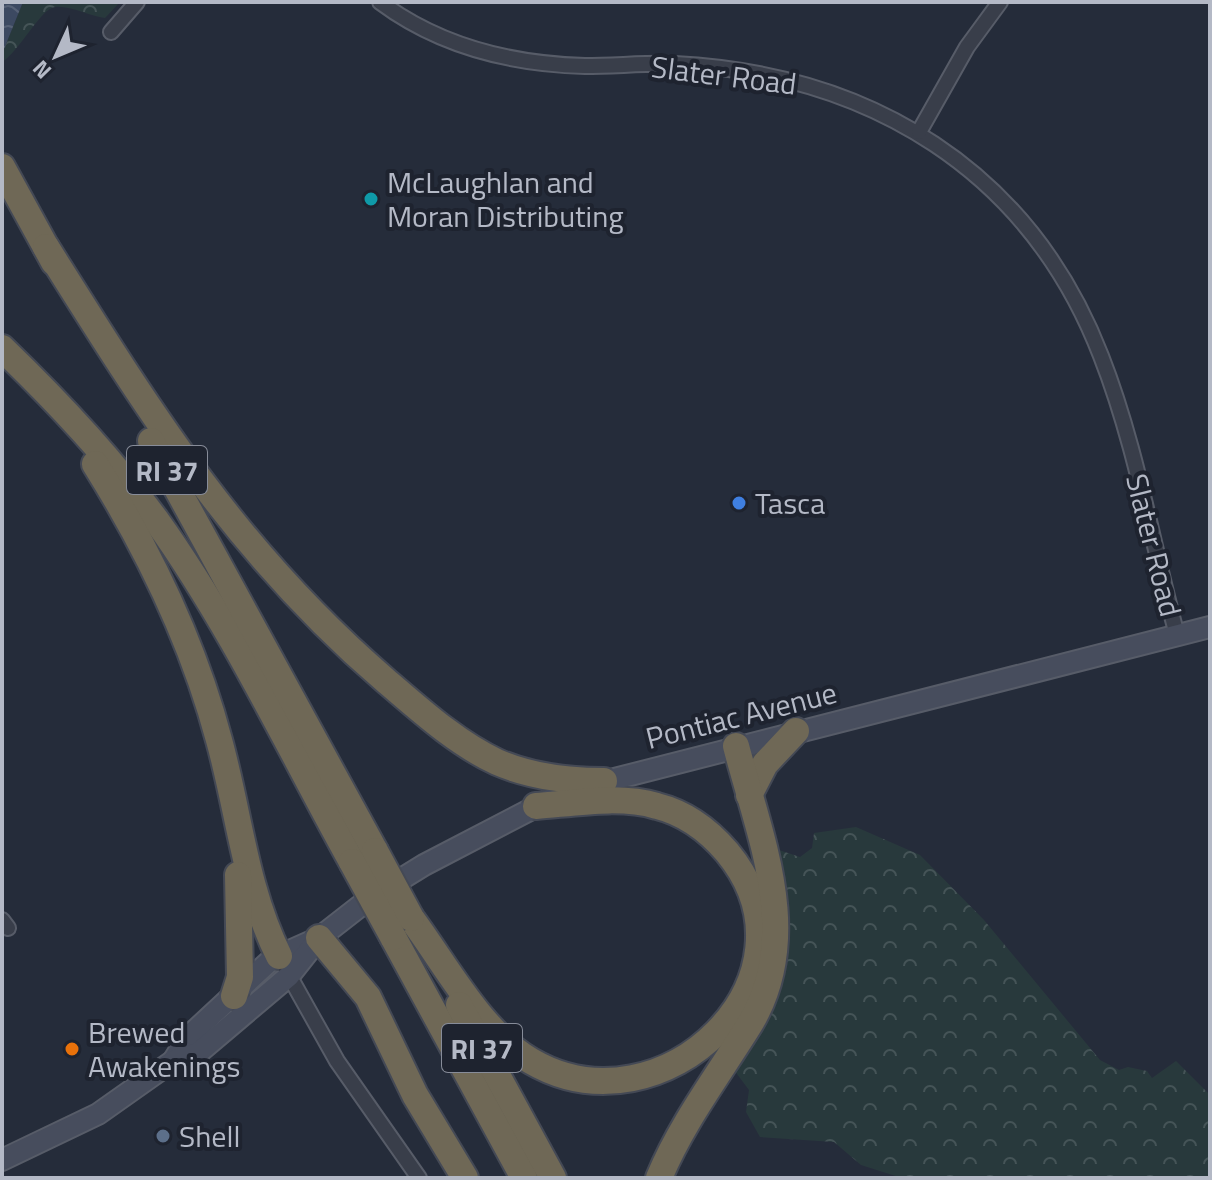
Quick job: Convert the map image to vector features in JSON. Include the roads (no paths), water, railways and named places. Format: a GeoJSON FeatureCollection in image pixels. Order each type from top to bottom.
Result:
{"type":"FeatureCollection","features":[{"type":"Feature","properties":{"kind":"highway","name":"RI 37"},"geometry":{"type":"LineString","coordinates":[[2,167],[364,857],[393,937],[524,1178]]}},
{"type":"Feature","properties":{"kind":"highway"},"geometry":{"type":"LineString","coordinates":[[46,247],[193,474],[256,552],[330,631],[421,710],[483,755],[541,776],[604,781]]}},
{"type":"Feature","properties":{"kind":"highway","name":"RI 37"},"geometry":{"type":"LineString","coordinates":[[2,348],[113,464],[185,563],[364,857],[411,918],[553,1178]]}},
{"type":"Feature","properties":{"kind":"highway"},"geometry":{"type":"LineString","coordinates":[[46,391],[116,498],[170,603],[212,714],[256,903],[284,966]]}},
{"type":"Feature","properties":{"kind":"highway"},"geometry":{"type":"LineString","coordinates":[[749,795],[765,764],[796,731]]}},
{"type":"Feature","properties":{"kind":"highway"},"geometry":{"type":"LineString","coordinates":[[659,1178],[757,1012],[775,962],[776,907],[736,746]]}},
{"type":"Feature","properties":{"kind":"highway"},"geometry":{"type":"LineString","coordinates":[[233,800],[240,968],[234,996]]}},
{"type":"Feature","properties":{"kind":"highway"},"geometry":{"type":"LineString","coordinates":[[411,918],[496,1031],[519,1053],[543,1067],[571,1077],[620,1080],[665,1069],[706,1045],[735,1013],[748,987],[755,958],[754,911],[738,868],[720,844],[696,824],[655,805],[624,801],[536,806]]}},
{"type":"Feature","properties":{"kind":"highway"},"geometry":{"type":"LineString","coordinates":[[319,938],[368,997],[423,1111],[465,1178]]}},
{"type":"Feature","properties":{"kind":"main road","name":"Pontiac Avenue"},"geometry":{"type":"LineString","coordinates":[[2,1160],[116,1104],[173,1061],[198,1053],[284,966],[319,938],[407,875],[536,806],[604,781],[1210,627]]}},
{"type":"Feature","properties":{"kind":"main road","name":"Pontiac Avenue"},"geometry":{"type":"LineString","coordinates":[[173,1061],[184,1042],[234,996],[284,966]]}},
{"type":"Feature","properties":{"kind":"street"},"geometry":{"type":"LineString","coordinates":[[111,32],[137,2]]}},
{"type":"Feature","properties":{"kind":"street","name":"Slater Road"},"geometry":{"type":"LineString","coordinates":[[380,2],[432,33],[477,51],[568,65],[672,64],[777,77],[847,97],[919,132],[966,167],[1016,213],[1049,255],[1091,330],[1115,398],[1177,635]]}},
{"type":"Feature","properties":{"kind":"street"},"geometry":{"type":"LineString","coordinates":[[919,132],[967,47],[1000,2]]}},
{"type":"Feature","properties":{"kind":"street"},"geometry":{"type":"LineString","coordinates":[[284,966],[337,1061],[419,1178]]}},
{"type":"Feature","properties":{"kind":"water"},"geometry":{"type":"Polygon","coordinates":[[[2,2],[23,2],[2,54],[2,2]]]}},
{"type":"Feature","properties":{"kind":"place","name":"McLaughlan and Moran Distributing"},"geometry":{"type":"Point","coordinates":[371,199]}},
{"type":"Feature","properties":{"kind":"place","name":"Tasca"},"geometry":{"type":"Point","coordinates":[739,503]}},
{"type":"Feature","properties":{"kind":"place","name":"Brewed Awakenings"},"geometry":{"type":"Point","coordinates":[72,1049]}},
{"type":"Feature","properties":{"kind":"place","name":"Shell"},"geometry":{"type":"Point","coordinates":[163,1136]}}]}
